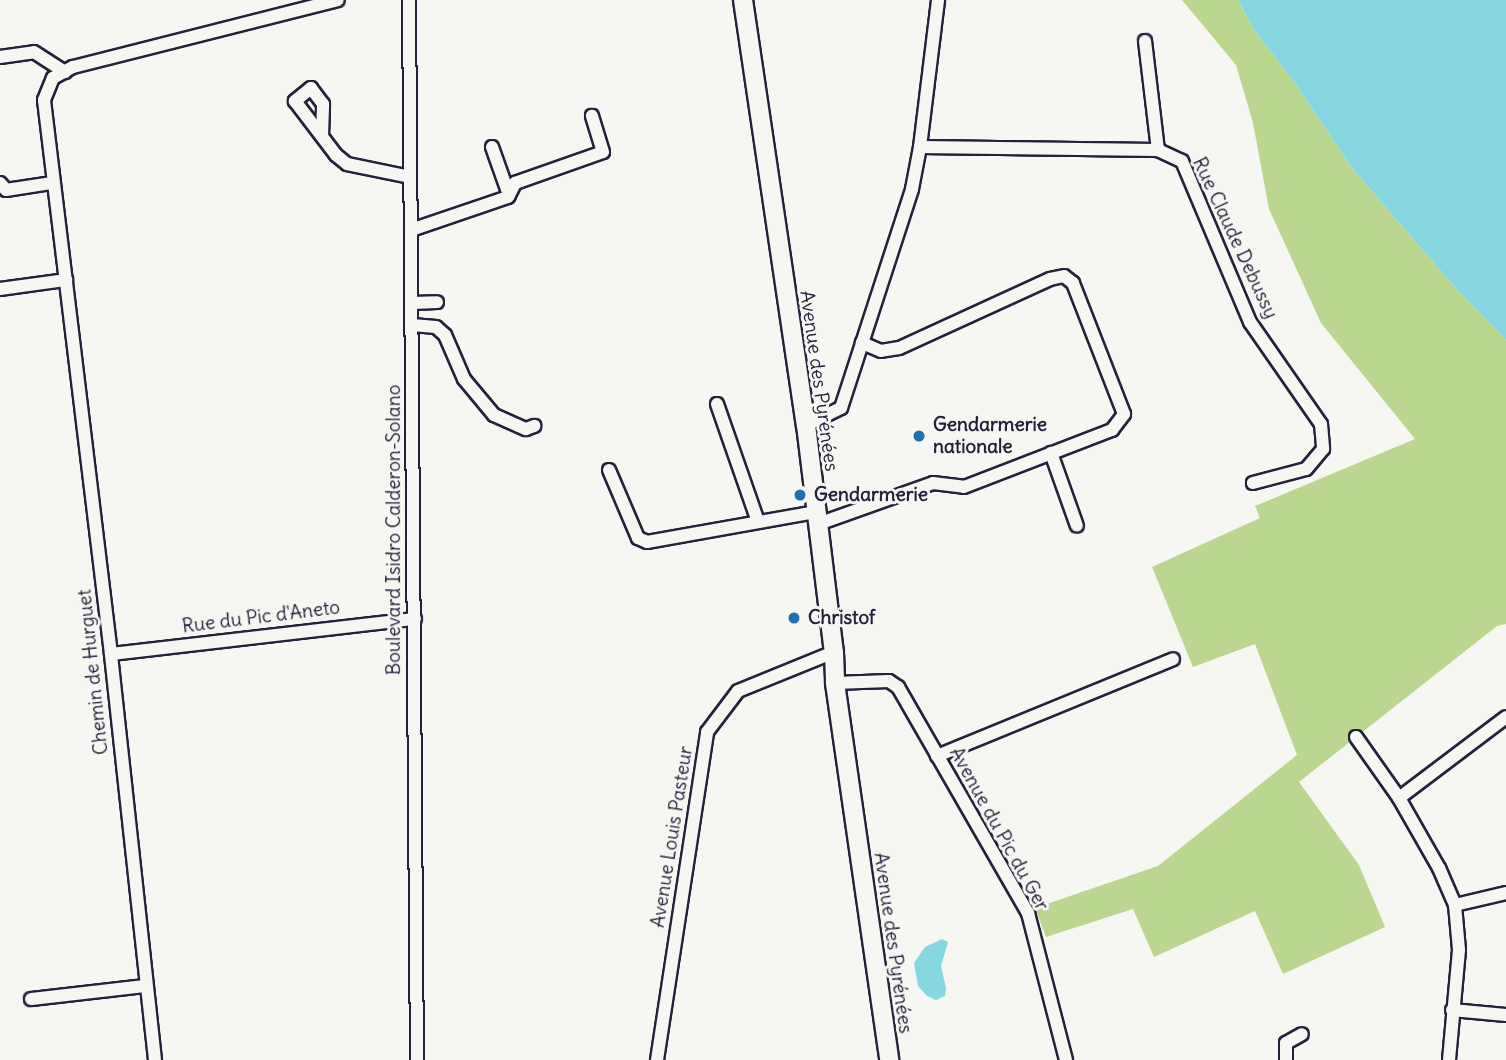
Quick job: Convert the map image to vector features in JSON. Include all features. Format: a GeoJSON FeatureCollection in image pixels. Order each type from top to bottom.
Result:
{"type":"FeatureCollection","features":[{"type":"Feature","properties":{"kind":"main road","name":"Avenue des Pyrénées"},"geometry":{"type":"LineString","coordinates":[[743,0],[806,425],[834,652],[835,683],[889,1060]]}},
{"type":"Feature","properties":{"kind":"street"},"geometry":{"type":"LineString","coordinates":[[0,57],[34,52],[59,75],[73,67],[338,0]]}},
{"type":"Feature","properties":{"kind":"street","name":"Boulevard Isidro Calderon-Solano"},"geometry":{"type":"LineString","coordinates":[[409,0],[417,1060]]}},
{"type":"Feature","properties":{"kind":"street"},"geometry":{"type":"LineString","coordinates":[[806,425],[841,408],[912,190],[938,0]]}},
{"type":"Feature","properties":{"kind":"street"},"geometry":{"type":"LineString","coordinates":[[920,147],[1158,150],[1145,41]]}},
{"type":"Feature","properties":{"kind":"street","name":"Chemin de Hurguet"},"geometry":{"type":"LineString","coordinates":[[59,75],[44,100],[52,183],[111,654],[155,1060]]}},
{"type":"Feature","properties":{"kind":"street"},"geometry":{"type":"LineString","coordinates":[[411,230],[509,195],[515,183],[603,152],[592,116]]}},
{"type":"Feature","properties":{"kind":"street"},"geometry":{"type":"LineString","coordinates":[[321,135],[346,164],[410,177]]}},
{"type":"Feature","properties":{"kind":"street"},"geometry":{"type":"LineString","coordinates":[[492,147],[509,195]]}},
{"type":"Feature","properties":{"kind":"street","name":"Rue Claude Debussy"},"geometry":{"type":"LineString","coordinates":[[1158,150],[1182,161],[1250,322],[1321,424],[1323,449],[1306,469],[1253,483]]}},
{"type":"Feature","properties":{"kind":"street"},"geometry":{"type":"LineString","coordinates":[[0,183],[6,190],[52,183]]}},
{"type":"Feature","properties":{"kind":"street"},"geometry":{"type":"LineString","coordinates":[[609,470],[642,541],[653,542],[758,522],[817,518],[933,483],[964,487],[1112,430],[1124,414],[1070,279],[1059,276],[891,351],[881,351],[862,343]]}},
{"type":"Feature","properties":{"kind":"street"},"geometry":{"type":"LineString","coordinates":[[0,289],[66,280]]}},
{"type":"Feature","properties":{"kind":"street"},"geometry":{"type":"LineString","coordinates":[[412,303],[437,302]]}},
{"type":"Feature","properties":{"kind":"street"},"geometry":{"type":"LineString","coordinates":[[412,325],[436,327],[445,335],[464,379],[494,415],[526,429],[534,426]]}},
{"type":"Feature","properties":{"kind":"street"},"geometry":{"type":"LineString","coordinates":[[717,404],[758,522]]}},
{"type":"Feature","properties":{"kind":"street"},"geometry":{"type":"LineString","coordinates":[[1051,453],[1077,526]]}},
{"type":"Feature","properties":{"kind":"street","name":"Rue du Pic d'Aneto"},"geometry":{"type":"LineString","coordinates":[[111,654],[415,619]]}},
{"type":"Feature","properties":{"kind":"street","name":"Avenue Louis Pasteur"},"geometry":{"type":"LineString","coordinates":[[657,1060],[707,732],[738,691],[834,652]]}},
{"type":"Feature","properties":{"kind":"street"},"geometry":{"type":"LineString","coordinates":[[937,756],[1173,659]]}},
{"type":"Feature","properties":{"kind":"street","name":"Avenue du Pic du Ger"},"geometry":{"type":"LineString","coordinates":[[835,683],[889,681],[898,687],[1028,913],[1066,1060]]}},
{"type":"Feature","properties":{"kind":"street"},"geometry":{"type":"LineString","coordinates":[[1399,798],[1506,718]]}},
{"type":"Feature","properties":{"kind":"street"},"geometry":{"type":"LineString","coordinates":[[1356,737],[1399,798],[1439,868],[1455,905],[1459,950],[1449,1060]]}},
{"type":"Feature","properties":{"kind":"street"},"geometry":{"type":"LineString","coordinates":[[1455,905],[1506,893]]}},
{"type":"Feature","properties":{"kind":"street"},"geometry":{"type":"LineString","coordinates":[[31,999],[145,986]]}},
{"type":"Feature","properties":{"kind":"street"},"geometry":{"type":"LineString","coordinates":[[1452,1010],[1506,1015]]}},
{"type":"Feature","properties":{"kind":"street"},"geometry":{"type":"LineString","coordinates":[[1286,1060],[1286,1042],[1302,1034]]}},
{"type":"Feature","properties":{"kind":"green space"},"geometry":{"type":"Polygon","coordinates":[[[1182,0],[1238,0],[1254,30],[1294,82],[1352,168],[1459,292],[1506,340],[1506,624],[1497,626],[1299,782],[1359,865],[1385,927],[1283,974],[1255,911],[1154,957],[1133,909],[1046,937],[1035,908],[1158,866],[1297,755],[1255,644],[1193,667],[1152,567],[1260,518],[1255,506],[1415,439],[1321,323],[1269,209],[1253,123],[1236,65],[1182,0]]]}},
{"type":"Feature","properties":{"kind":"water"},"geometry":{"type":"Polygon","coordinates":[[[1238,0],[1506,0],[1506,340],[1459,292],[1352,168],[1294,82],[1254,30],[1238,0]]]}},
{"type":"Feature","properties":{"kind":"water"},"geometry":{"type":"Polygon","coordinates":[[[942,939],[948,942],[941,966],[946,988],[945,996],[936,1000],[927,996],[918,986],[914,963],[925,947],[942,939]]]}},
{"type":"Feature","properties":{"kind":"place","name":"Gendarmerie nationale"},"geometry":{"type":"Point","coordinates":[919,436]}},
{"type":"Feature","properties":{"kind":"place","name":"Gendarmerie"},"geometry":{"type":"Point","coordinates":[800,495]}},
{"type":"Feature","properties":{"kind":"place","name":"Christof"},"geometry":{"type":"Point","coordinates":[794,618]}}]}
